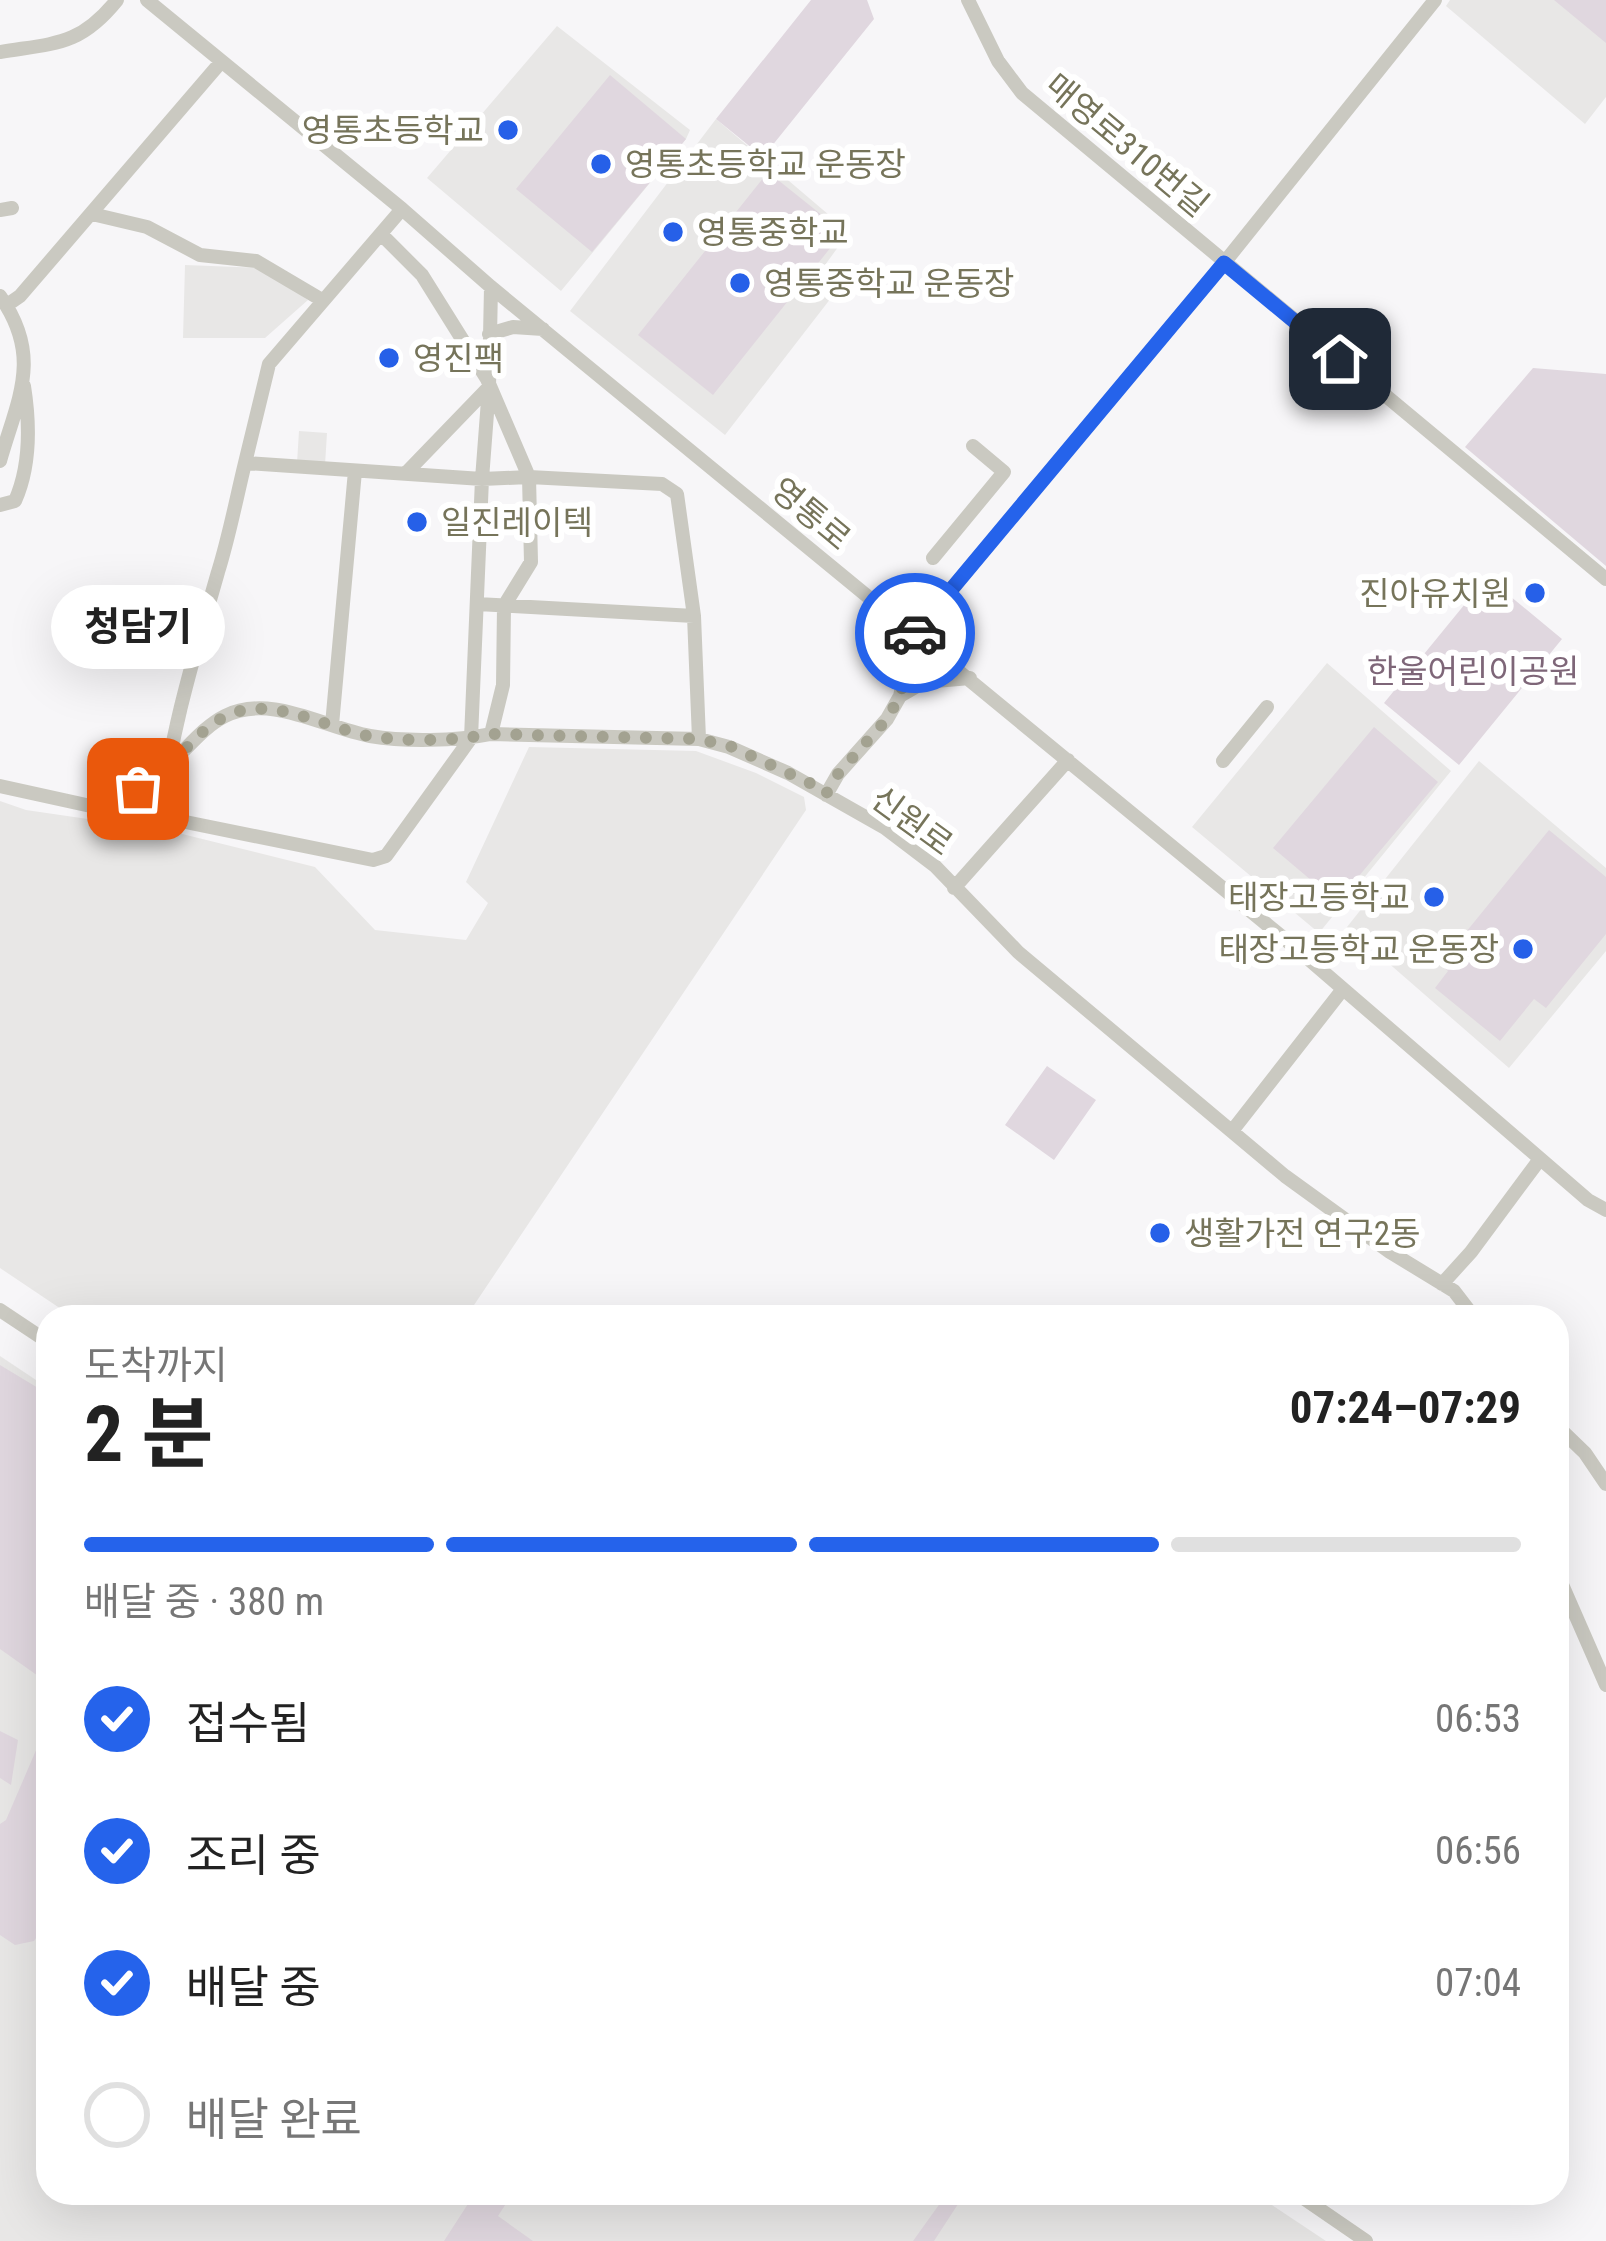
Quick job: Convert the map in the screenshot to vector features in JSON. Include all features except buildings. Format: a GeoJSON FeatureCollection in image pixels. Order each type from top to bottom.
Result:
{"type":"FeatureCollection","features":[{"type":"Feature","properties":{"kind":"street"},"geometry":{"type":"LineString","coordinates":[[0,52],[78,36],[116,0]]}},
{"type":"Feature","properties":{"kind":"street","name":"영통로"},"geometry":{"type":"LineString","coordinates":[[147,0],[1343,989],[1588,1200],[1606,1210]]}},
{"type":"Feature","properties":{"kind":"street","name":"매영로310번길"},"geometry":{"type":"LineString","coordinates":[[968,0],[998,61],[1022,94],[1606,579]]}},
{"type":"Feature","properties":{"kind":"street"},"geometry":{"type":"LineString","coordinates":[[826,794],[844,766],[881,728],[900,696],[914,634],[1224,263],[1435,0]]}},
{"type":"Feature","properties":{"kind":"street"},"geometry":{"type":"LineString","coordinates":[[0,505],[15,501],[25,471],[28,415],[21,336],[3,300],[20,296],[221,62]]}},
{"type":"Feature","properties":{"kind":"street"},"geometry":{"type":"LineString","coordinates":[[160,817],[166,768],[220,569],[268,364],[402,209]]}},
{"type":"Feature","properties":{"kind":"street"},"geometry":{"type":"LineString","coordinates":[[92,214],[147,227],[200,255],[256,261],[322,300]]}},
{"type":"Feature","properties":{"kind":"street"},"geometry":{"type":"LineString","coordinates":[[382,235],[422,275],[488,383],[529,477],[531,562],[504,606],[503,685],[491,734]]}},
{"type":"Feature","properties":{"kind":"street"},"geometry":{"type":"LineString","coordinates":[[0,786],[373,860],[386,856],[471,738],[491,287]]}},
{"type":"Feature","properties":{"kind":"street"},"geometry":{"type":"LineString","coordinates":[[489,334],[513,327],[545,329]]}},
{"type":"Feature","properties":{"kind":"street"},"geometry":{"type":"LineString","coordinates":[[0,461],[4,431],[24,382]]}},
{"type":"Feature","properties":{"kind":"street"},"geometry":{"type":"LineString","coordinates":[[405,474],[488,383]]}},
{"type":"Feature","properties":{"kind":"street"},"geometry":{"type":"LineString","coordinates":[[933,558],[1004,472],[973,446]]}},
{"type":"Feature","properties":{"kind":"street"},"geometry":{"type":"LineString","coordinates":[[245,464],[670,488],[677,494],[694,616],[698,739]]}},
{"type":"Feature","properties":{"kind":"street"},"geometry":{"type":"LineString","coordinates":[[332,725],[355,471]]}},
{"type":"Feature","properties":{"kind":"street"},"geometry":{"type":"LineString","coordinates":[[477,604],[694,616]]}},
{"type":"Feature","properties":{"kind":"street"},"geometry":{"type":"LineString","coordinates":[[900,696],[924,682],[970,679]]}},
{"type":"Feature","properties":{"kind":"street"},"geometry":{"type":"LineString","coordinates":[[1223,761],[1267,707]]}},
{"type":"Feature","properties":{"kind":"street","name":"신원로"},"geometry":{"type":"LineString","coordinates":[[109,811],[216,722],[238,711],[262,709],[387,739],[491,734],[698,739],[730,746],[814,785],[935,866],[1018,952],[1286,1176],[1390,1252],[1454,1291],[1465,1305]]}},
{"type":"Feature","properties":{"kind":"street"},"geometry":{"type":"LineString","coordinates":[[955,888],[1068,760]]}},
{"type":"Feature","properties":{"kind":"street"},"geometry":{"type":"LineString","coordinates":[[1232,1131],[1343,989]]}},
{"type":"Feature","properties":{"kind":"street"},"geometry":{"type":"LineString","coordinates":[[1442,1284],[1540,1159]]}},
{"type":"Feature","properties":{"kind":"street"},"geometry":{"type":"LineString","coordinates":[[0,1310],[36,1334]]}},
{"type":"Feature","properties":{"kind":"street"},"geometry":{"type":"LineString","coordinates":[[1569,1438],[1606,1484]]}},
{"type":"Feature","properties":{"kind":"street"},"geometry":{"type":"LineString","coordinates":[[1569,1600],[1606,1685]]}},
{"type":"Feature","properties":{"kind":"street"},"geometry":{"type":"LineString","coordinates":[[1314,2205],[1366,2241]]}},
{"type":"Feature","properties":{"kind":"shaded area"},"geometry":{"type":"Polygon","coordinates":[[[1450,0],[1606,0],[1606,97],[1585,124],[1446,6],[1450,0]]]}},
{"type":"Feature","properties":{"kind":"shaded area"},"geometry":{"type":"Polygon","coordinates":[[[557,26],[690,130],[561,291],[427,178],[557,26]]]}},
{"type":"Feature","properties":{"kind":"shaded area"},"geometry":{"type":"Polygon","coordinates":[[[716,119],[849,232],[812,283],[831,298],[725,435],[570,311],[716,119]]]}},
{"type":"Feature","properties":{"kind":"shaded area"},"geometry":{"type":"Polygon","coordinates":[[[185,265],[262,268],[308,300],[265,338],[183,338],[185,265]]]}},
{"type":"Feature","properties":{"kind":"shaded area"},"geometry":{"type":"Polygon","coordinates":[[[299,431],[327,433],[325,465],[297,463],[299,431]]]}},
{"type":"Feature","properties":{"kind":"shaded area"},"geometry":{"type":"Polygon","coordinates":[[[1327,663],[1451,771],[1319,933],[1192,827],[1327,663]]]}},
{"type":"Feature","properties":{"kind":"shaded area"},"geometry":{"type":"Polygon","coordinates":[[[529,747],[696,751],[804,797],[806,810],[474,1305],[55,1305],[0,1268],[0,801],[26,810],[170,831],[315,867],[375,930],[466,940],[488,903],[466,882],[529,747]]]}},
{"type":"Feature","properties":{"kind":"shaded area"},"geometry":{"type":"Polygon","coordinates":[[[1479,761],[1606,868],[1606,951],[1509,1068],[1347,927],[1479,761]]]}},
{"type":"Feature","properties":{"kind":"shaded area"},"geometry":{"type":"Polygon","coordinates":[[[0,1356],[36,1380],[36,2205],[1272,2205],[1326,2241],[0,2241],[0,1356]]]}},
{"type":"Feature","properties":{"kind":"green space"},"geometry":{"type":"Polygon","coordinates":[[[811,0],[867,0],[874,19],[763,157],[716,119],[811,0]]]}},
{"type":"Feature","properties":{"kind":"green space"},"geometry":{"type":"Polygon","coordinates":[[[1554,0],[1606,0],[1606,43],[1554,0]]]}},
{"type":"Feature","properties":{"kind":"green space","name":"영통초등학교 운동장"},"geometry":{"type":"Polygon","coordinates":[[[610,75],[686,139],[592,252],[516,189],[610,75]]]}},
{"type":"Feature","properties":{"kind":"green space","name":"영통중학교 운동장"},"geometry":{"type":"Polygon","coordinates":[[[768,172],[843,232],[713,395],[638,335],[768,172]]]}},
{"type":"Feature","properties":{"kind":"green space"},"geometry":{"type":"Polygon","coordinates":[[[1533,368],[1606,374],[1606,566],[1465,447],[1533,368]]]}},
{"type":"Feature","properties":{"kind":"green space","name":"한울어린이공원"},"geometry":{"type":"Polygon","coordinates":[[[1487,577],[1562,639],[1459,765],[1384,703],[1487,577]]]}},
{"type":"Feature","properties":{"kind":"green space"},"geometry":{"type":"Polygon","coordinates":[[[1374,727],[1438,782],[1337,902],[1273,848],[1374,727]]]}},
{"type":"Feature","properties":{"kind":"green space","name":"태장고등학교 운동장"},"geometry":{"type":"Polygon","coordinates":[[[1549,830],[1606,877],[1606,934],[1546,1008],[1534,999],[1500,1041],[1435,988],[1448,971],[1440,964],[1549,830]]]}},
{"type":"Feature","properties":{"kind":"green space"},"geometry":{"type":"Polygon","coordinates":[[[1047,1066],[1096,1100],[1054,1160],[1005,1125],[1047,1066]]]}},
{"type":"Feature","properties":{"kind":"green space"},"geometry":{"type":"Polygon","coordinates":[[[0,1365],[36,1387],[36,1674],[0,1649],[0,1365]]]}},
{"type":"Feature","properties":{"kind":"green space"},"geometry":{"type":"Polygon","coordinates":[[[0,1731],[18,1740],[11,1785],[0,1778],[0,1731]]]}},
{"type":"Feature","properties":{"kind":"green space"},"geometry":{"type":"Polygon","coordinates":[[[36,1750],[36,1938],[15,1945],[0,1935],[0,1824],[6,1820],[36,1750]]]}},
{"type":"Feature","properties":{"kind":"green space"},"geometry":{"type":"Polygon","coordinates":[[[467,2205],[505,2205],[498,2216],[533,2241],[444,2241],[467,2205]]]}},
{"type":"Feature","properties":{"kind":"green space"},"geometry":{"type":"Polygon","coordinates":[[[939,2205],[957,2205],[934,2241],[913,2241],[939,2205]]]}},
{"type":"Feature","properties":{"kind":"way so far"},"geometry":{"type":"LineString","coordinates":[[138,789],[216,722],[249,708],[285,712],[387,739],[491,734],[698,739],[730,746],[826,794],[852,757],[873,738],[900,696],[915,633]]}},
{"type":"Feature","properties":{"kind":"place","name":"영통초등학교"},"geometry":{"type":"Point","coordinates":[508,130]}},
{"type":"Feature","properties":{"kind":"place","name":"영통초등학교 운동장"},"geometry":{"type":"Point","coordinates":[601,164]}},
{"type":"Feature","properties":{"kind":"place","name":"영통중학교"},"geometry":{"type":"Point","coordinates":[673,232]}},
{"type":"Feature","properties":{"kind":"place","name":"영통중학교 운동장"},"geometry":{"type":"Point","coordinates":[740,283]}},
{"type":"Feature","properties":{"kind":"place","name":"영진팩"},"geometry":{"type":"Point","coordinates":[389,358]}},
{"type":"Feature","properties":{"kind":"place","name":"일진레이텍"},"geometry":{"type":"Point","coordinates":[417,522]}},
{"type":"Feature","properties":{"kind":"place","name":"진아유치원"},"geometry":{"type":"Point","coordinates":[1535,593]}},
{"type":"Feature","properties":{"kind":"place","name":"청담기"},"geometry":{"type":"Point","coordinates":[138,789]}},
{"type":"Feature","properties":{"kind":"place","name":"태장고등학교"},"geometry":{"type":"Point","coordinates":[1434,897]}},
{"type":"Feature","properties":{"kind":"place","name":"태장고등학교 운동장"},"geometry":{"type":"Point","coordinates":[1523,949]}},
{"type":"Feature","properties":{"kind":"place","name":"생활가전 연구2동"},"geometry":{"type":"Point","coordinates":[1160,1233]}},
{"type":"Feature","properties":{"kind":"route"},"geometry":{"type":"LineString","coordinates":[[915,633],[1224,263],[1340,359]]}}]}
